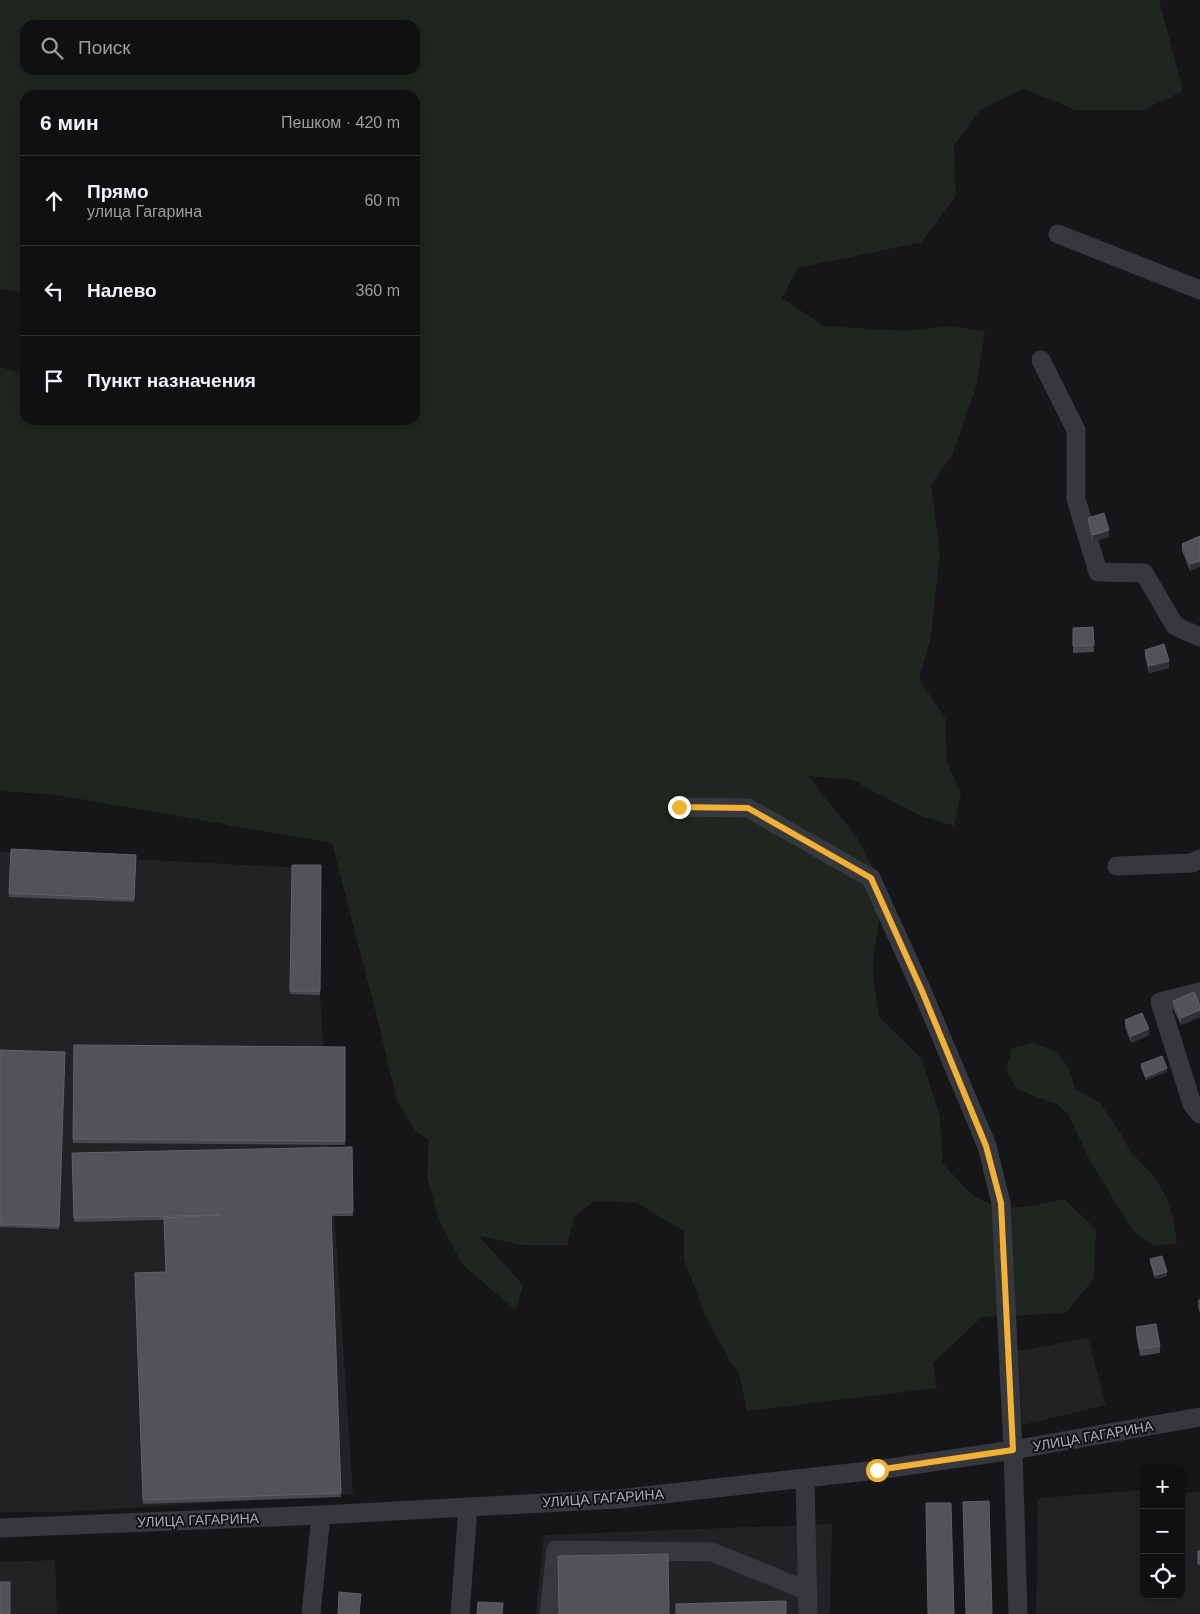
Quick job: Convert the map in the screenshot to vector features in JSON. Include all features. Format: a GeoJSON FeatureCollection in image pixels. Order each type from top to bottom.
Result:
{"type":"FeatureCollection","features":[{"type":"Feature","properties":{"kind":"street"},"geometry":{"type":"LineString","coordinates":[[1058,234],[1200,290]]}},
{"type":"Feature","properties":{"kind":"street"},"geometry":{"type":"LineString","coordinates":[[1041,360],[1076,430],[1076,499],[1098,572],[1144,573],[1175,626],[1200,637]]}},
{"type":"Feature","properties":{"kind":"street"},"geometry":{"type":"LineString","coordinates":[[679,807],[748,808],[871,878],[922,991],[986,1146],[1001,1203],[1013,1450],[1018,1614]]}},
{"type":"Feature","properties":{"kind":"street"},"geometry":{"type":"LineString","coordinates":[[1117,866],[1192,863],[1200,860]]}},
{"type":"Feature","properties":{"kind":"street"},"geometry":{"type":"LineString","coordinates":[[1200,992],[1160,1002],[1192,1104],[1200,1114]]}},
{"type":"Feature","properties":{"kind":"street","name":"УЛИЦА ГАГАРИНА"},"geometry":{"type":"LineString","coordinates":[[0,1528],[321,1515],[618,1498],[877,1470],[1013,1450],[1200,1417]]}},
{"type":"Feature","properties":{"kind":"street"},"geometry":{"type":"LineString","coordinates":[[805,1478],[808,1614]]}},
{"type":"Feature","properties":{"kind":"street"},"geometry":{"type":"LineString","coordinates":[[460,1614],[468,1507]]}},
{"type":"Feature","properties":{"kind":"street"},"geometry":{"type":"LineString","coordinates":[[311,1614],[321,1515]]}},
{"type":"Feature","properties":{"kind":"street"},"geometry":{"type":"LineString","coordinates":[[550,1614],[556,1550],[712,1552],[808,1591]]}},
{"type":"Feature","properties":{"kind":"shaded area"},"geometry":{"type":"Polygon","coordinates":[[[0,0],[1159,0],[1183,91],[1143,110],[1075,110],[1024,89],[980,110],[954,145],[956,196],[922,242],[798,268],[782,298],[824,326],[905,331],[947,326],[985,331],[975,391],[952,456],[931,484],[940,554],[931,636],[919,680],[945,717],[947,761],[961,794],[954,826],[919,815],[852,780],[808,776],[856,836],[884,889],[873,961],[873,978],[879,1017],[922,1059],[940,1117],[943,1164],[976,1197],[986,1202],[997,1206],[1019,1207],[1064,1199],[1096,1229],[1094,1278],[1066,1313],[982,1317],[933,1363],[937,1388],[747,1411],[739,1373],[730,1361],[705,1315],[684,1259],[684,1231],[637,1203],[595,1201],[574,1217],[567,1245],[523,1245],[479,1236],[523,1285],[516,1310],[462,1264],[439,1220],[427,1178],[429,1140],[415,1131],[397,1101],[332,843],[57,795],[0,791],[0,367],[20,371],[20,425],[420,425],[420,90],[20,90],[20,292],[0,289],[0,0]]]}},
{"type":"Feature","properties":{"kind":"shaded area"},"geometry":{"type":"Polygon","coordinates":[[[0,852],[321,869],[320,995],[353,1494],[63,1512],[0,1512],[0,852]]]}},
{"type":"Feature","properties":{"kind":"shaded area"},"geometry":{"type":"Polygon","coordinates":[[[1033,1043],[1057,1052],[1069,1068],[1075,1089],[1100,1103],[1120,1132],[1130,1151],[1152,1174],[1166,1196],[1173,1218],[1177,1243],[1155,1246],[1135,1232],[1090,1161],[1068,1114],[1058,1105],[1017,1089],[1009,1077],[1007,1066],[1012,1048],[1033,1043]]]}},
{"type":"Feature","properties":{"kind":"shaded area"},"geometry":{"type":"Polygon","coordinates":[[[1088,1338],[1106,1405],[1022,1425],[1018,1351],[1088,1338]]]}},
{"type":"Feature","properties":{"kind":"shaded area"},"geometry":{"type":"Polygon","coordinates":[[[1140,1490],[1140,1599],[1185,1599],[1185,1493],[1200,1492],[1200,1614],[1036,1614],[1038,1498],[1140,1490]]]}},
{"type":"Feature","properties":{"kind":"shaded area"},"geometry":{"type":"Polygon","coordinates":[[[832,1524],[830,1614],[536,1614],[544,1535],[832,1524]]]}},
{"type":"Feature","properties":{"kind":"shaded area"},"geometry":{"type":"Polygon","coordinates":[[[55,1560],[57,1614],[0,1614],[0,1562],[55,1560]]]}},
{"type":"Feature","properties":{"kind":"building"},"geometry":{"type":"Polygon","coordinates":[[[1104,513],[1109,530],[1093,535],[1088,518],[1104,513]]]}},
{"type":"Feature","properties":{"kind":"building"},"geometry":{"type":"Polygon","coordinates":[[[1200,536],[1200,561],[1190,564],[1182,544],[1200,536]]]}},
{"type":"Feature","properties":{"kind":"building"},"geometry":{"type":"Polygon","coordinates":[[[1093,627],[1094,645],[1073,646],[1073,628],[1093,627]]]}},
{"type":"Feature","properties":{"kind":"building"},"geometry":{"type":"Polygon","coordinates":[[[1164,644],[1169,661],[1149,666],[1145,650],[1164,644]]]}},
{"type":"Feature","properties":{"kind":"building"},"geometry":{"type":"Polygon","coordinates":[[[11,849],[136,855],[134,899],[9,893],[11,849]]]}},
{"type":"Feature","properties":{"kind":"building"},"geometry":{"type":"Polygon","coordinates":[[[292,865],[321,865],[320,991],[290,991],[292,865]]]}},
{"type":"Feature","properties":{"kind":"building"},"geometry":{"type":"Polygon","coordinates":[[[1194,992],[1200,1005],[1200,1010],[1181,1018],[1173,1001],[1194,992]]]}},
{"type":"Feature","properties":{"kind":"building"},"geometry":{"type":"Polygon","coordinates":[[[1142,1013],[1149,1029],[1131,1036],[1125,1020],[1142,1013]]]}},
{"type":"Feature","properties":{"kind":"building"},"geometry":{"type":"Polygon","coordinates":[[[74,1045],[345,1047],[345,1141],[73,1139],[74,1045]]]}},
{"type":"Feature","properties":{"kind":"building"},"geometry":{"type":"Polygon","coordinates":[[[0,1050],[65,1052],[59,1226],[0,1224],[0,1050]]]}},
{"type":"Feature","properties":{"kind":"building"},"geometry":{"type":"Polygon","coordinates":[[[1162,1056],[1167,1068],[1146,1077],[1141,1064],[1162,1056]]]}},
{"type":"Feature","properties":{"kind":"building"},"geometry":{"type":"Polygon","coordinates":[[[352,1147],[353,1212],[331,1213],[341,1493],[143,1500],[135,1273],[166,1272],[164,1218],[220,1215],[74,1218],[72,1153],[352,1147]]]}},
{"type":"Feature","properties":{"kind":"building"},"geometry":{"type":"Polygon","coordinates":[[[1162,1256],[1167,1272],[1155,1275],[1150,1259],[1162,1256]]]}},
{"type":"Feature","properties":{"kind":"building"},"geometry":{"type":"Polygon","coordinates":[[[1156,1324],[1160,1346],[1140,1349],[1136,1327],[1156,1324]]]}},
{"type":"Feature","properties":{"kind":"building"},"geometry":{"type":"Polygon","coordinates":[[[989,1501],[992,1614],[966,1614],[963,1502],[989,1501]]]}},
{"type":"Feature","properties":{"kind":"building"},"geometry":{"type":"Polygon","coordinates":[[[926,1503],[951,1503],[954,1614],[928,1614],[926,1503]]]}},
{"type":"Feature","properties":{"kind":"building"},"geometry":{"type":"Polygon","coordinates":[[[1198,1551],[1200,1551],[1200,1564],[1198,1564],[1198,1551]]]}},
{"type":"Feature","properties":{"kind":"building"},"geometry":{"type":"Polygon","coordinates":[[[668,1554],[669,1614],[559,1614],[558,1556],[668,1554]]]}},
{"type":"Feature","properties":{"kind":"building"},"geometry":{"type":"Polygon","coordinates":[[[0,1582],[10,1582],[10,1614],[0,1614],[0,1582]]]}},
{"type":"Feature","properties":{"kind":"building"},"geometry":{"type":"Polygon","coordinates":[[[339,1592],[361,1594],[359,1614],[338,1614],[339,1592]]]}},
{"type":"Feature","properties":{"kind":"building"},"geometry":{"type":"Polygon","coordinates":[[[786,1601],[786,1614],[676,1614],[676,1604],[786,1601]]]}},
{"type":"Feature","properties":{"kind":"building"},"geometry":{"type":"Polygon","coordinates":[[[478,1602],[503,1603],[502,1614],[477,1614],[478,1602]]]}},
{"type":"Feature","properties":{"kind":"route"},"geometry":{"type":"LineString","coordinates":[[679,807],[748,808],[871,878],[922,991],[986,1146],[1001,1203],[1013,1450],[877,1470]]}}]}
